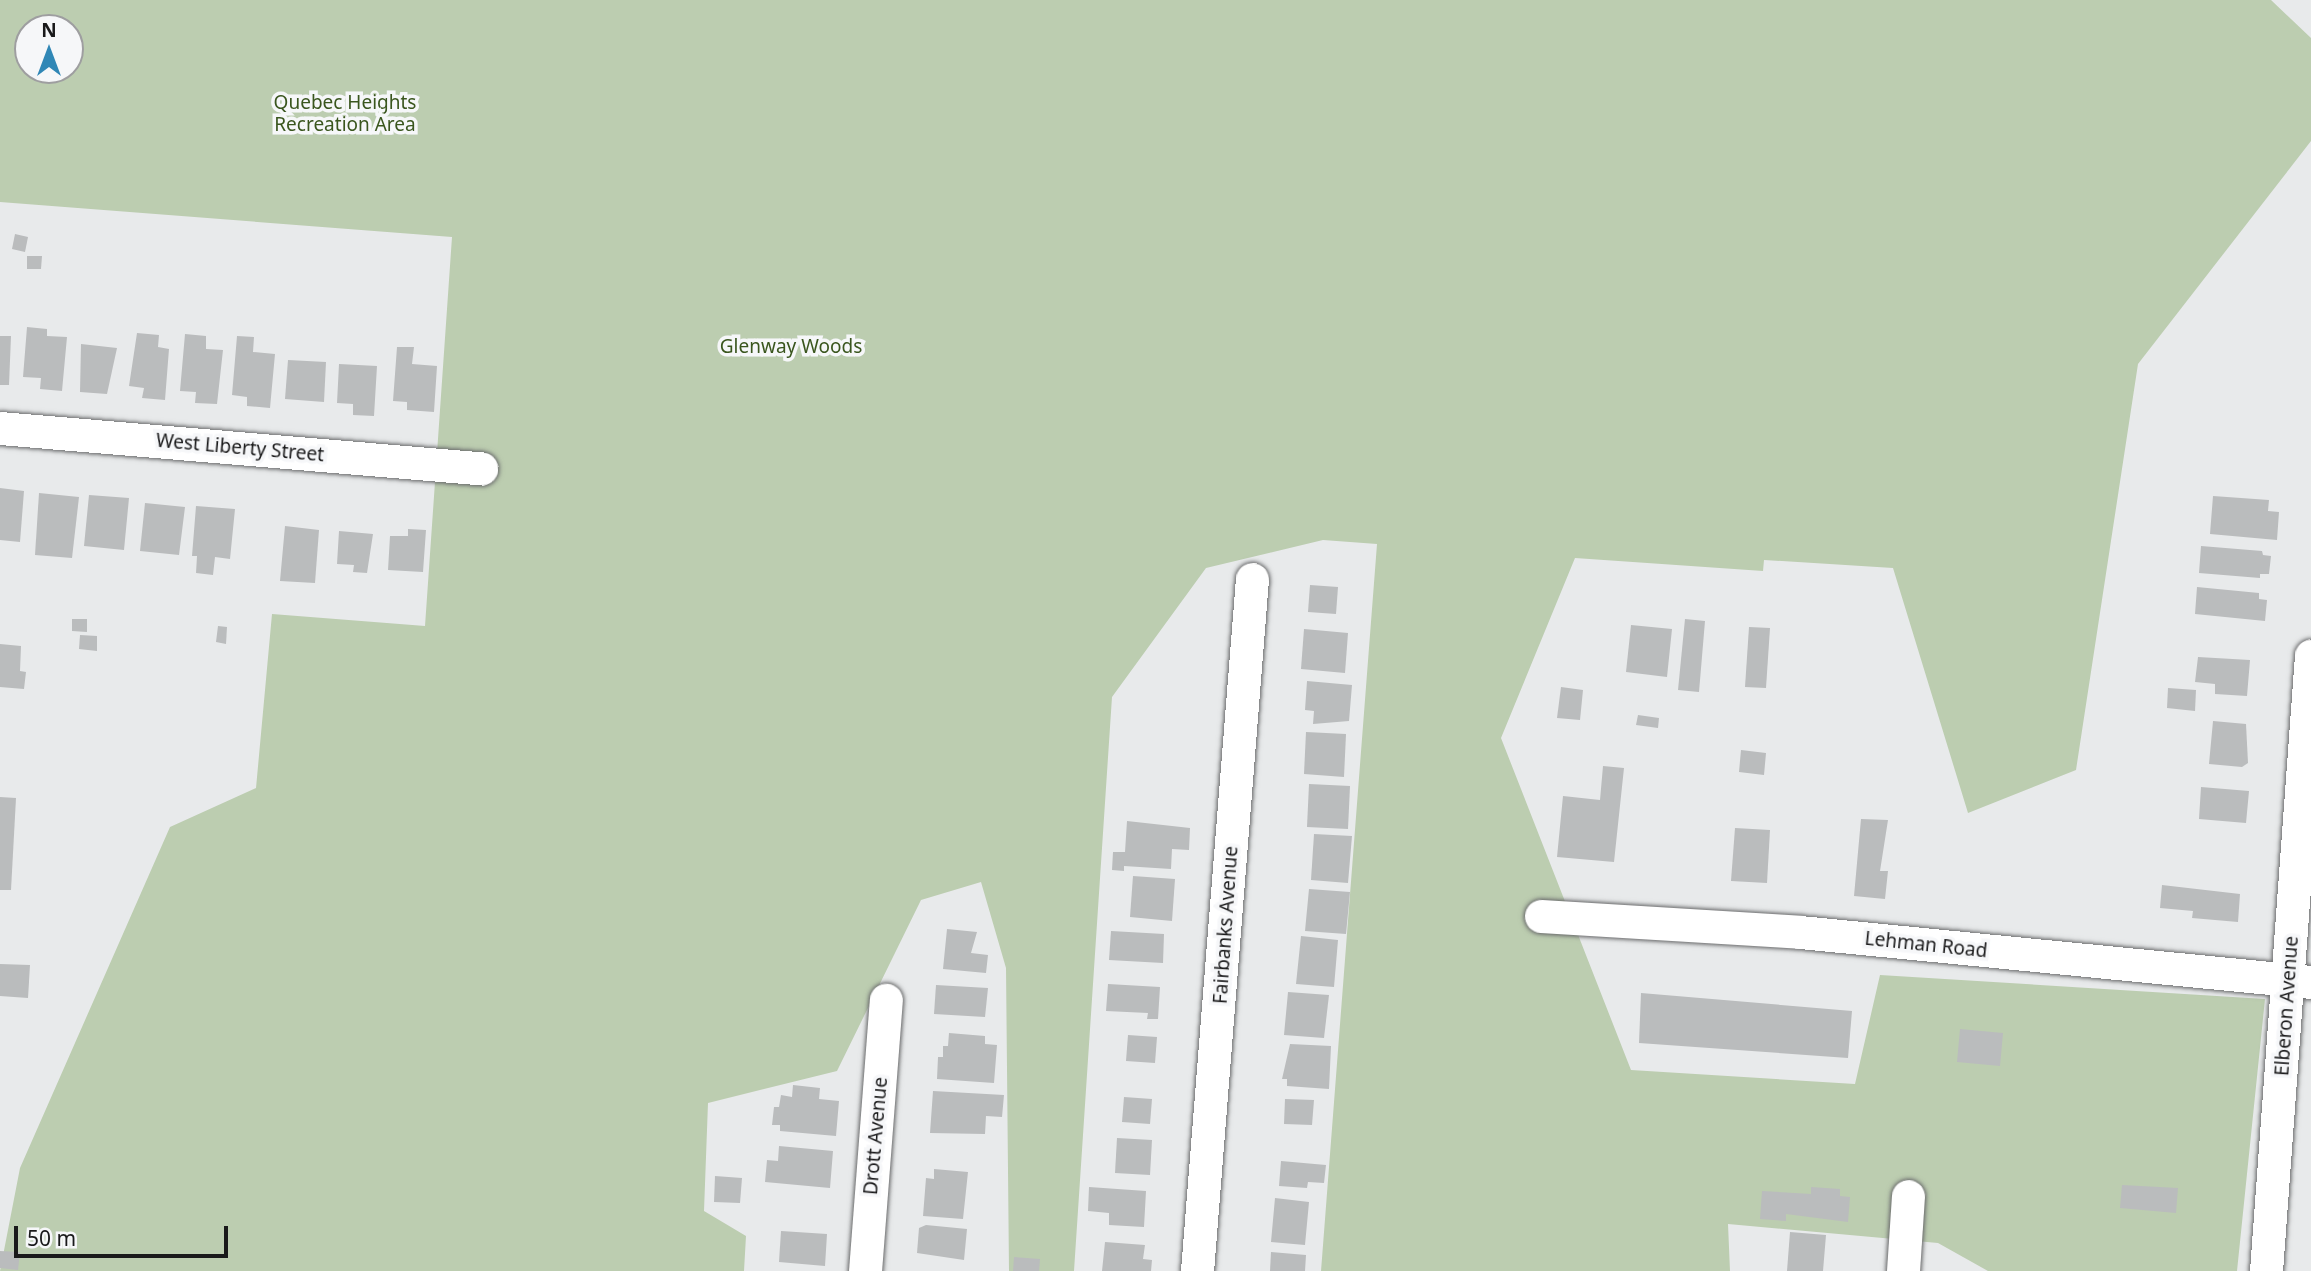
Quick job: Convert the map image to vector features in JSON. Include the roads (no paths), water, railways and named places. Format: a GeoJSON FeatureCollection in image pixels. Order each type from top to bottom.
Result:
{"type":"FeatureCollection","features":[{"type":"Feature","properties":{"kind":"street","name":"West Liberty Street"},"geometry":{"type":"LineString","coordinates":[[0,428],[481,468]]}},
{"type":"Feature","properties":{"kind":"street","name":"Fairbanks Avenue"},"geometry":{"type":"LineString","coordinates":[[1198,1271],[1252,579]]}},
{"type":"Feature","properties":{"kind":"street","name":"Elberon Avenue"},"geometry":{"type":"LineString","coordinates":[[2266,1271],[2300,981],[2311,656]]}},
{"type":"Feature","properties":{"kind":"street","name":"Lehman Road"},"geometry":{"type":"LineString","coordinates":[[1541,916],[1800,933],[2300,981]]}},
{"type":"Feature","properties":{"kind":"street","name":"Drott Avenue"},"geometry":{"type":"LineString","coordinates":[[865,1271],[886,1000]]}},
{"type":"Feature","properties":{"kind":"street"},"geometry":{"type":"LineString","coordinates":[[1903,1271],[1908,1196]]}},
{"type":"Feature","properties":{"kind":"park label","name":"Quebec Heights Recreation Area"},"geometry":{"type":"Point","coordinates":[345,114]}},
{"type":"Feature","properties":{"kind":"park label","name":"Glenway Woods"},"geometry":{"type":"Point","coordinates":[791,347]}}]}
